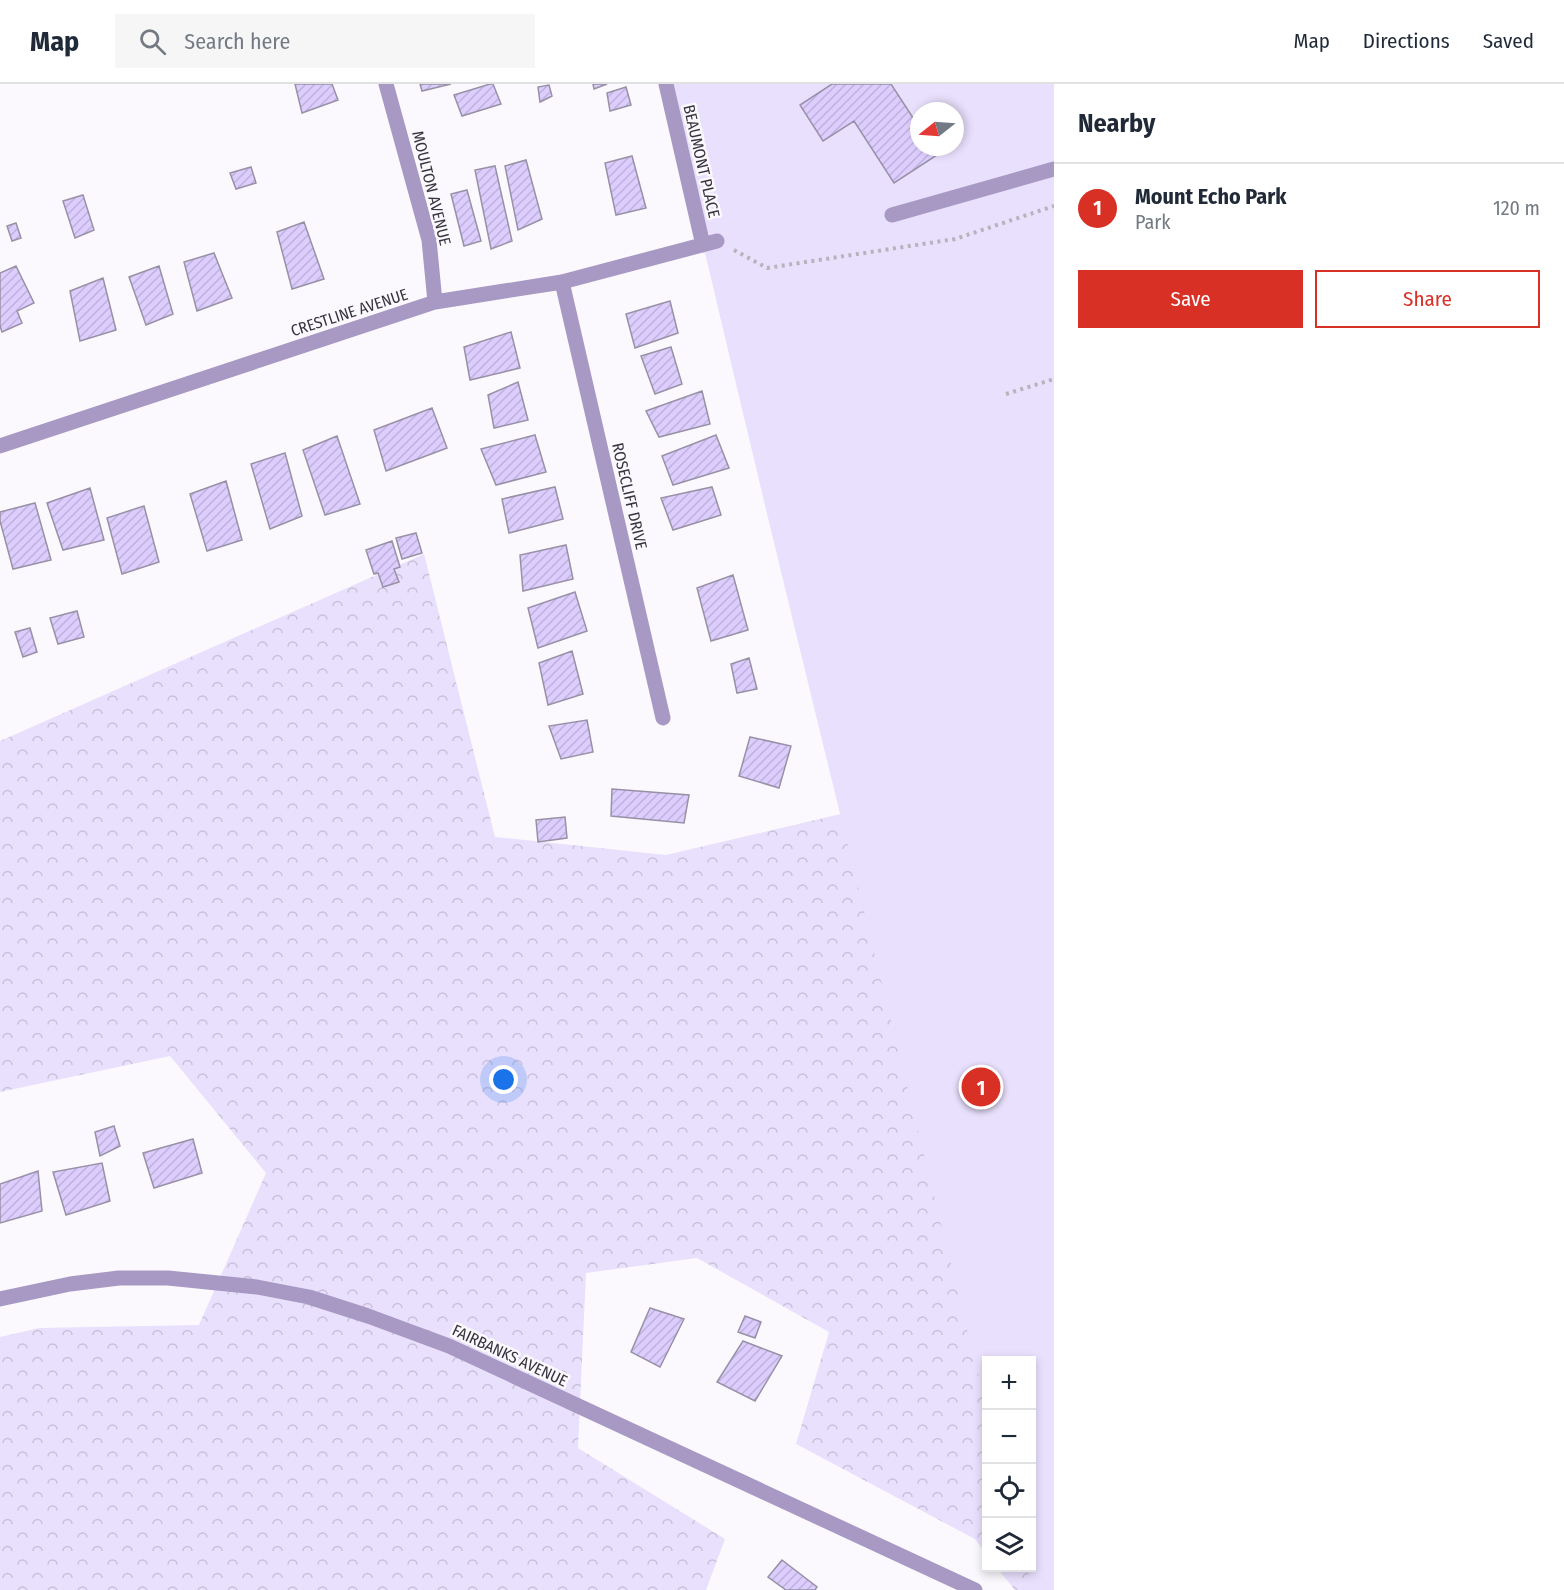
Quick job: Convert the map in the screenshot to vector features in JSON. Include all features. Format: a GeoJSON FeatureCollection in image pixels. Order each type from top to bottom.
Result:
{"type":"FeatureCollection","features":[{"type":"Feature","properties":{"kind":"street","name":"MOULTON AVENUE"},"geometry":{"type":"LineString","coordinates":[[386,84],[429,240],[435,302]]}},
{"type":"Feature","properties":{"kind":"street","name":"BEAUMONT PLACE"},"geometry":{"type":"LineString","coordinates":[[666,84],[710,243]]}},
{"type":"Feature","properties":{"kind":"street"},"geometry":{"type":"LineString","coordinates":[[892,215],[1054,169]]}},
{"type":"Feature","properties":{"kind":"street","name":"CRESTLINE AVENUE"},"geometry":{"type":"LineString","coordinates":[[0,446],[435,302],[562,282],[710,243]]}},
{"type":"Feature","properties":{"kind":"street","name":"ROSECLIFF DRIVE"},"geometry":{"type":"LineString","coordinates":[[562,282],[663,718]]}},
{"type":"Feature","properties":{"kind":"street","name":"FAIRBANKS AVENUE"},"geometry":{"type":"LineString","coordinates":[[0,1299],[70,1284],[119,1278],[168,1278],[258,1287],[309,1298],[368,1316],[449,1346],[975,1590]]}},
{"type":"Feature","properties":{"kind":"path"},"geometry":{"type":"LineString","coordinates":[[710,243],[767,268],[955,239],[1054,206]]}},
{"type":"Feature","properties":{"kind":"path"},"geometry":{"type":"LineString","coordinates":[[1006,394],[1054,379]]}},
{"type":"Feature","properties":{"kind":"green space"},"geometry":{"type":"Polygon","coordinates":[[[666,84],[1054,84],[1054,1590],[1032,1590],[1028,1572],[1036,1572],[1036,1356],[982,1356],[982,1390],[743,415],[666,84]]]}},
{"type":"Feature","properties":{"kind":"green space"},"geometry":{"type":"Polygon","coordinates":[[[424,554],[495,837],[666,855],[862,809],[1054,893],[1054,1590],[1015,1590],[1000,1572],[1036,1572],[1036,1356],[982,1356],[982,1549],[975,1539],[796,1444],[829,1332],[697,1258],[586,1273],[578,1448],[725,1539],[706,1590],[0,1590],[0,1337],[39,1328],[199,1325],[266,1173],[170,1056],[0,1092],[0,741],[424,554]]]}},
{"type":"Feature","properties":{"kind":"building"},"geometry":{"type":"Polygon","coordinates":[[[295,84],[332,84],[338,100],[302,113],[295,84]]]}},
{"type":"Feature","properties":{"kind":"building"},"geometry":{"type":"Polygon","coordinates":[[[420,84],[451,84],[422,91],[420,84]]]}},
{"type":"Feature","properties":{"kind":"building"},"geometry":{"type":"Polygon","coordinates":[[[493,84],[501,104],[462,116],[454,95],[493,84]]]}},
{"type":"Feature","properties":{"kind":"building"},"geometry":{"type":"Polygon","coordinates":[[[593,84],[607,84],[594,89],[593,84]]]}},
{"type":"Feature","properties":{"kind":"building"},"geometry":{"type":"Polygon","coordinates":[[[832,84],[891,84],[910,113],[910,156],[935,156],[894,183],[854,121],[823,141],[800,105],[832,84]]]}},
{"type":"Feature","properties":{"kind":"building"},"geometry":{"type":"Polygon","coordinates":[[[549,85],[552,96],[540,102],[538,87],[549,85]]]}},
{"type":"Feature","properties":{"kind":"building"},"geometry":{"type":"Polygon","coordinates":[[[626,87],[631,105],[610,111],[607,93],[626,87]]]}},
{"type":"Feature","properties":{"kind":"building"},"geometry":{"type":"Polygon","coordinates":[[[632,156],[646,208],[616,215],[605,163],[632,156]]]}},
{"type":"Feature","properties":{"kind":"building"},"geometry":{"type":"Polygon","coordinates":[[[526,160],[542,219],[518,230],[505,166],[526,160]]]}},
{"type":"Feature","properties":{"kind":"building"},"geometry":{"type":"Polygon","coordinates":[[[495,166],[512,241],[491,249],[475,170],[495,166]]]}},
{"type":"Feature","properties":{"kind":"building"},"geometry":{"type":"Polygon","coordinates":[[[251,167],[256,183],[236,189],[230,173],[251,167]]]}},
{"type":"Feature","properties":{"kind":"building"},"geometry":{"type":"Polygon","coordinates":[[[467,190],[481,241],[464,246],[451,194],[467,190]]]}},
{"type":"Feature","properties":{"kind":"building"},"geometry":{"type":"Polygon","coordinates":[[[83,195],[94,230],[75,238],[63,201],[83,195]]]}},
{"type":"Feature","properties":{"kind":"building"},"geometry":{"type":"Polygon","coordinates":[[[304,222],[324,279],[292,289],[277,232],[304,222]]]}},
{"type":"Feature","properties":{"kind":"building"},"geometry":{"type":"Polygon","coordinates":[[[16,223],[21,238],[12,241],[7,226],[16,223]]]}},
{"type":"Feature","properties":{"kind":"building"},"geometry":{"type":"Polygon","coordinates":[[[214,253],[232,298],[197,311],[184,262],[214,253]]]}},
{"type":"Feature","properties":{"kind":"building"},"geometry":{"type":"Polygon","coordinates":[[[16,266],[34,303],[17,311],[22,323],[2,332],[0,273],[16,266]]]}},
{"type":"Feature","properties":{"kind":"building"},"geometry":{"type":"Polygon","coordinates":[[[159,266],[173,314],[146,325],[129,277],[159,266]]]}},
{"type":"Feature","properties":{"kind":"building"},"geometry":{"type":"Polygon","coordinates":[[[103,278],[116,330],[80,341],[70,291],[103,278]]]}},
{"type":"Feature","properties":{"kind":"building"},"geometry":{"type":"Polygon","coordinates":[[[670,301],[678,333],[635,348],[626,314],[670,301]]]}},
{"type":"Feature","properties":{"kind":"building"},"geometry":{"type":"Polygon","coordinates":[[[511,332],[520,368],[470,380],[464,347],[511,332]]]}},
{"type":"Feature","properties":{"kind":"building"},"geometry":{"type":"Polygon","coordinates":[[[671,347],[682,384],[655,394],[641,356],[671,347]]]}},
{"type":"Feature","properties":{"kind":"building"},"geometry":{"type":"Polygon","coordinates":[[[518,382],[528,420],[494,428],[488,395],[518,382]]]}},
{"type":"Feature","properties":{"kind":"building"},"geometry":{"type":"Polygon","coordinates":[[[702,391],[710,424],[659,437],[646,411],[702,391]]]}},
{"type":"Feature","properties":{"kind":"building"},"geometry":{"type":"Polygon","coordinates":[[[432,408],[447,448],[386,471],[374,430],[432,408]]]}},
{"type":"Feature","properties":{"kind":"building"},"geometry":{"type":"Polygon","coordinates":[[[535,435],[546,472],[496,485],[481,449],[535,435]]]}},
{"type":"Feature","properties":{"kind":"building"},"geometry":{"type":"Polygon","coordinates":[[[716,435],[729,468],[673,485],[662,456],[716,435]]]}},
{"type":"Feature","properties":{"kind":"building"},"geometry":{"type":"Polygon","coordinates":[[[337,436],[360,504],[325,515],[303,450],[337,436]]]}},
{"type":"Feature","properties":{"kind":"building"},"geometry":{"type":"Polygon","coordinates":[[[285,453],[302,516],[270,529],[251,464],[285,453]]]}},
{"type":"Feature","properties":{"kind":"building"},"geometry":{"type":"Polygon","coordinates":[[[226,481],[242,540],[207,551],[190,494],[226,481]]]}},
{"type":"Feature","properties":{"kind":"building"},"geometry":{"type":"Polygon","coordinates":[[[555,487],[563,519],[509,533],[502,499],[555,487]]]}},
{"type":"Feature","properties":{"kind":"building"},"geometry":{"type":"Polygon","coordinates":[[[712,487],[721,515],[673,530],[661,498],[712,487]]]}},
{"type":"Feature","properties":{"kind":"building"},"geometry":{"type":"Polygon","coordinates":[[[90,488],[104,540],[63,550],[47,503],[90,488]]]}},
{"type":"Feature","properties":{"kind":"building"},"geometry":{"type":"Polygon","coordinates":[[[35,503],[51,560],[13,569],[0,521],[0,512],[35,503]]]}},
{"type":"Feature","properties":{"kind":"building"},"geometry":{"type":"Polygon","coordinates":[[[144,506],[159,562],[122,574],[107,518],[144,506]]]}},
{"type":"Feature","properties":{"kind":"building"},"geometry":{"type":"Polygon","coordinates":[[[416,533],[422,553],[402,559],[396,538],[416,533]]]}},
{"type":"Feature","properties":{"kind":"building"},"geometry":{"type":"Polygon","coordinates":[[[392,541],[400,567],[394,569],[399,582],[383,587],[378,573],[374,574],[366,550],[392,541]]]}},
{"type":"Feature","properties":{"kind":"building"},"geometry":{"type":"Polygon","coordinates":[[[566,545],[573,579],[523,591],[520,555],[566,545]]]}},
{"type":"Feature","properties":{"kind":"building"},"geometry":{"type":"Polygon","coordinates":[[[733,575],[748,630],[711,641],[697,588],[733,575]]]}},
{"type":"Feature","properties":{"kind":"building"},"geometry":{"type":"Polygon","coordinates":[[[575,592],[587,631],[538,648],[528,608],[575,592]]]}},
{"type":"Feature","properties":{"kind":"building"},"geometry":{"type":"Polygon","coordinates":[[[77,611],[84,637],[58,644],[50,618],[77,611]]]}},
{"type":"Feature","properties":{"kind":"building"},"geometry":{"type":"Polygon","coordinates":[[[30,628],[37,652],[23,657],[15,632],[30,628]]]}},
{"type":"Feature","properties":{"kind":"building"},"geometry":{"type":"Polygon","coordinates":[[[572,651],[583,694],[548,705],[539,663],[572,651]]]}},
{"type":"Feature","properties":{"kind":"building"},"geometry":{"type":"Polygon","coordinates":[[[749,658],[757,689],[737,693],[731,664],[749,658]]]}},
{"type":"Feature","properties":{"kind":"building"},"geometry":{"type":"Polygon","coordinates":[[[587,720],[593,752],[561,759],[549,726],[587,720]]]}},
{"type":"Feature","properties":{"kind":"building"},"geometry":{"type":"Polygon","coordinates":[[[750,737],[791,746],[779,788],[739,776],[750,737]]]}},
{"type":"Feature","properties":{"kind":"building"},"geometry":{"type":"Polygon","coordinates":[[[612,789],[689,795],[684,823],[611,816],[612,789]]]}},
{"type":"Feature","properties":{"kind":"building"},"geometry":{"type":"Polygon","coordinates":[[[565,817],[567,838],[538,842],[536,820],[565,817]]]}},
{"type":"Feature","properties":{"kind":"building"},"geometry":{"type":"Polygon","coordinates":[[[114,1126],[120,1146],[100,1156],[95,1132],[114,1126]]]}},
{"type":"Feature","properties":{"kind":"building"},"geometry":{"type":"Polygon","coordinates":[[[193,1139],[202,1173],[154,1188],[143,1153],[193,1139]]]}},
{"type":"Feature","properties":{"kind":"building"},"geometry":{"type":"Polygon","coordinates":[[[102,1163],[110,1201],[66,1215],[53,1172],[102,1163]]]}},
{"type":"Feature","properties":{"kind":"building"},"geometry":{"type":"Polygon","coordinates":[[[38,1171],[42,1211],[0,1223],[0,1184],[38,1171]]]}},
{"type":"Feature","properties":{"kind":"building"},"geometry":{"type":"Polygon","coordinates":[[[650,1308],[684,1319],[660,1367],[631,1352],[650,1308]]]}},
{"type":"Feature","properties":{"kind":"building"},"geometry":{"type":"Polygon","coordinates":[[[745,1316],[761,1322],[755,1338],[738,1332],[745,1316]]]}},
{"type":"Feature","properties":{"kind":"building"},"geometry":{"type":"Polygon","coordinates":[[[743,1341],[782,1356],[755,1401],[717,1382],[743,1341]]]}},
{"type":"Feature","properties":{"kind":"building"},"geometry":{"type":"Polygon","coordinates":[[[782,1560],[817,1587],[815,1590],[786,1590],[768,1577],[782,1560]]]}},
{"type":"Feature","properties":{"kind":"place","name":"Mount Echo Park"},"geometry":{"type":"Point","coordinates":[981,1087]}}]}
